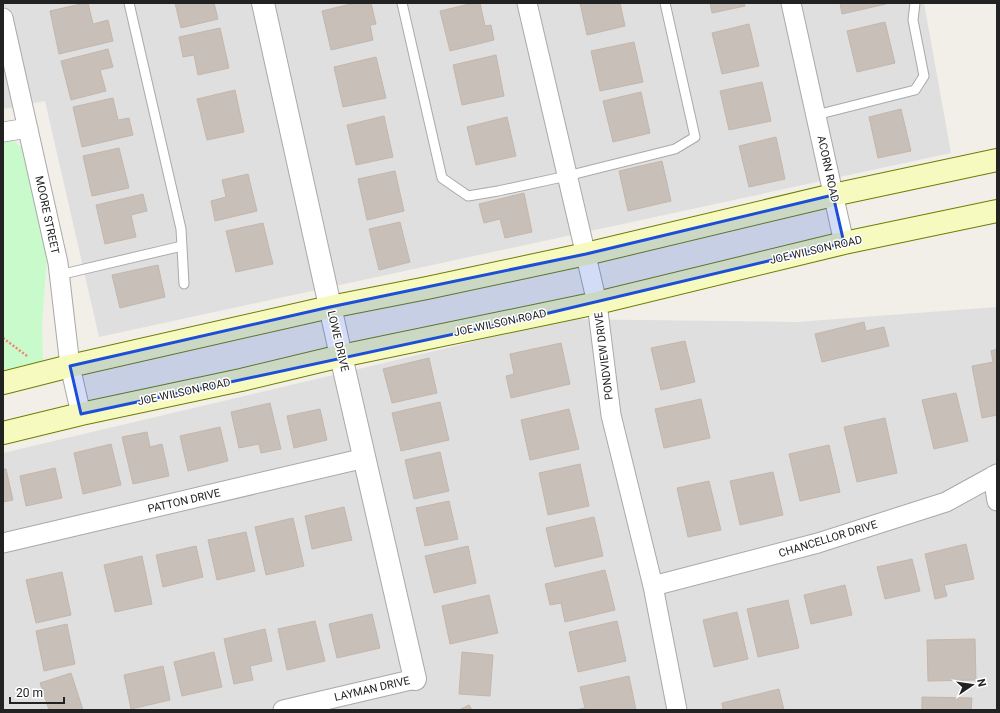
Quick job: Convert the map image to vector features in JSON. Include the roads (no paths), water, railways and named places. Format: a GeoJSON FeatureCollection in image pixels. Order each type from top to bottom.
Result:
{"type":"FeatureCollection","features":[{"type":"Feature","properties":{"kind":"main road"},"geometry":{"type":"LineString","coordinates":[[3,383],[70,366],[330,307],[586,254],[833,195],[997,160]]}},
{"type":"Feature","properties":{"kind":"main road","name":"JOE WILSON ROAD"},"geometry":{"type":"LineString","coordinates":[[3,433],[81,414],[241,380],[341,356],[597,302],[844,243],[997,211]]}},
{"type":"Feature","properties":{"kind":"street","name":"LOWE DRIVE"},"geometry":{"type":"LineString","coordinates":[[263,3],[341,356],[415,679]]}},
{"type":"Feature","properties":{"kind":"street","name":"PONDVIEW DRIVE"},"geometry":{"type":"LineString","coordinates":[[527,3],[597,302],[611,415],[653,586],[677,710]]}},
{"type":"Feature","properties":{"kind":"street","name":"ACORN ROAD"},"geometry":{"type":"LineString","coordinates":[[791,3],[844,243]]}},
{"type":"Feature","properties":{"kind":"street","name":"MOORE STREET"},"geometry":{"type":"LineString","coordinates":[[3,18],[58,263],[70,366],[81,414]]}},
{"type":"Feature","properties":{"kind":"street"},"geometry":{"type":"LineString","coordinates":[[3,132],[28,128]]}},
{"type":"Feature","properties":{"kind":"street","name":"PATTON DRIVE"},"geometry":{"type":"LineString","coordinates":[[3,543],[365,458]]}},
{"type":"Feature","properties":{"kind":"street"},"geometry":{"type":"LineString","coordinates":[[995,475],[997,500]]}},
{"type":"Feature","properties":{"kind":"street","name":"CHANCELLOR DRIVE"},"geometry":{"type":"LineString","coordinates":[[653,586],[826,541],[946,502],[995,475]]}},
{"type":"Feature","properties":{"kind":"street","name":"LAYMAN DRIVE"},"geometry":{"type":"LineString","coordinates":[[283,710],[415,679]]}},
{"type":"Feature","properties":{"kind":"lane"},"geometry":{"type":"LineString","coordinates":[[129,3],[181,229],[184,284]]}},
{"type":"Feature","properties":{"kind":"lane"},"geometry":{"type":"LineString","coordinates":[[402,3],[442,178],[468,196],[567,176],[676,149],[695,137],[665,3]]}},
{"type":"Feature","properties":{"kind":"lane"},"geometry":{"type":"LineString","coordinates":[[816,115],[915,90],[924,76],[913,20],[915,3]]}},
{"type":"Feature","properties":{"kind":"lane"},"geometry":{"type":"LineString","coordinates":[[59,275],[182,246]]}}]}
